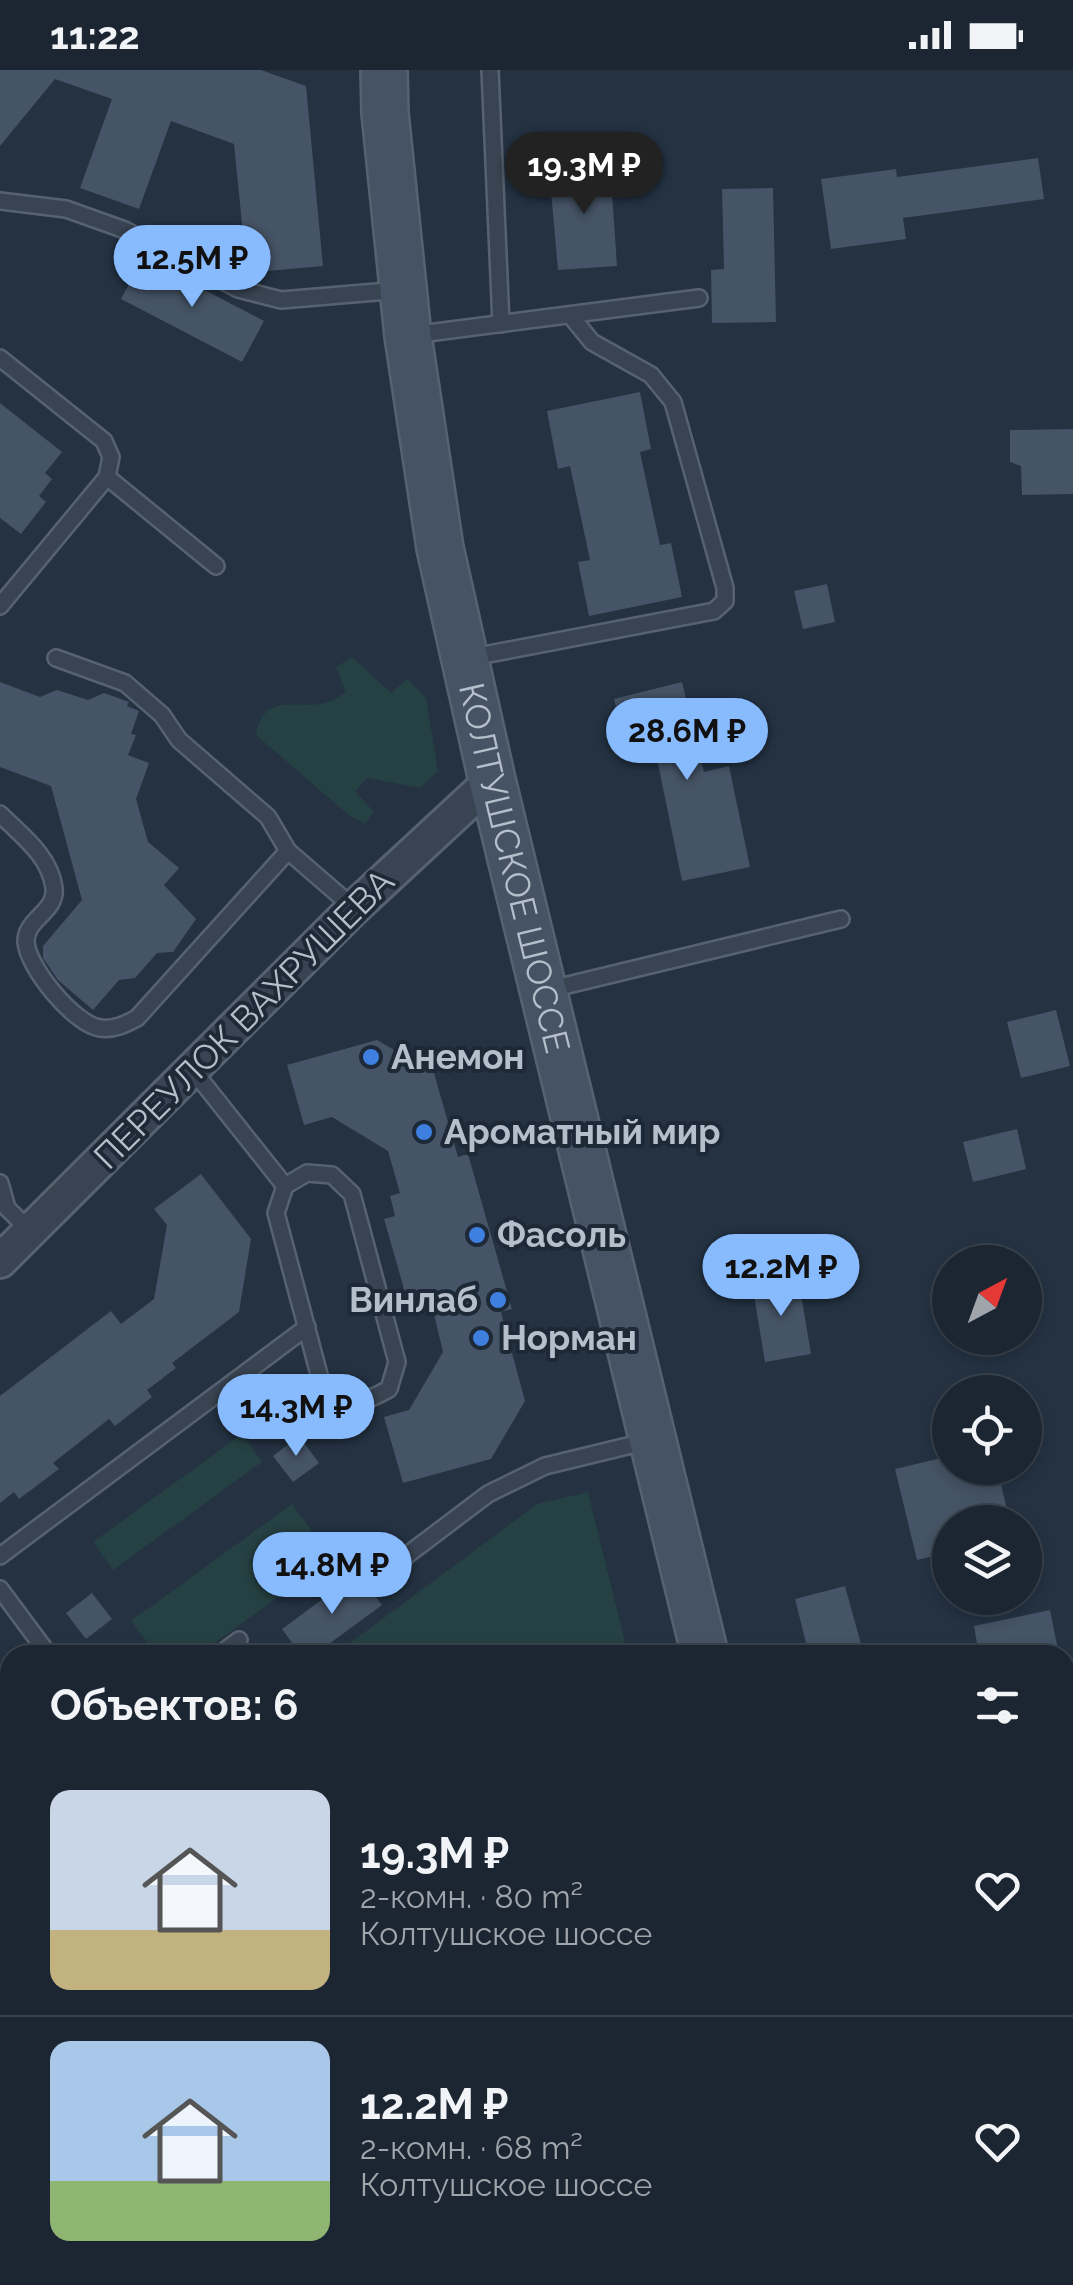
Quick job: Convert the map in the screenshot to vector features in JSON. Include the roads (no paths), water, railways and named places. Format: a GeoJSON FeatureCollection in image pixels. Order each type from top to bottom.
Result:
{"type":"FeatureCollection","features":[{"type":"Feature","properties":{"kind":"main road","name":"КОЛТУШСКОЕ ШОССЕ"},"geometry":{"type":"LineString","coordinates":[[384,70],[408,336],[440,548],[492,780],[702,1645]]}},
{"type":"Feature","properties":{"kind":"street","name":"ПЕРЕУЛОК ВАХРУШЕВА"},"geometry":{"type":"LineString","coordinates":[[0,1261],[354,908],[492,780]]}},
{"type":"Feature","properties":{"kind":"lane"},"geometry":{"type":"LineString","coordinates":[[490,70],[501,324]]}},
{"type":"Feature","properties":{"kind":"lane"},"geometry":{"type":"LineString","coordinates":[[0,201],[66,209],[96,219],[238,289],[281,300],[403,289]]}},
{"type":"Feature","properties":{"kind":"lane"},"geometry":{"type":"LineString","coordinates":[[408,336],[699,298]]}},
{"type":"Feature","properties":{"kind":"lane"},"geometry":{"type":"LineString","coordinates":[[464,659],[714,612],[724,601],[725,588],[674,402],[651,375],[592,342],[570,315]]}},
{"type":"Feature","properties":{"kind":"lane"},"geometry":{"type":"LineString","coordinates":[[0,358],[104,441],[111,458],[107,477],[0,606]]}},
{"type":"Feature","properties":{"kind":"lane"},"geometry":{"type":"LineString","coordinates":[[107,477],[216,566]]}},
{"type":"Feature","properties":{"kind":"lane"},"geometry":{"type":"LineString","coordinates":[[56,658],[125,684],[162,715],[179,740],[268,817],[288,850],[354,908]]}},
{"type":"Feature","properties":{"kind":"lane"},"geometry":{"type":"LineString","coordinates":[[0,814],[46,860],[54,891],[52,904],[30,929],[26,943],[44,982],[83,1022],[101,1028],[120,1027],[138,1018],[288,850]]}},
{"type":"Feature","properties":{"kind":"lane"},"geometry":{"type":"LineString","coordinates":[[543,991],[841,919]]}},
{"type":"Feature","properties":{"kind":"lane"},"geometry":{"type":"LineString","coordinates":[[192,1069],[285,1186]]}},
{"type":"Feature","properties":{"kind":"lane"},"geometry":{"type":"LineString","coordinates":[[308,1173],[332,1175],[352,1194],[397,1362],[389,1389],[366,1402],[342,1400],[321,1382],[276,1213],[285,1186],[308,1173]]}},
{"type":"Feature","properties":{"kind":"lane"},"geometry":{"type":"LineString","coordinates":[[0,1183],[6,1208],[30,1231]]}},
{"type":"Feature","properties":{"kind":"lane"},"geometry":{"type":"LineString","coordinates":[[0,1556],[307,1327]]}},
{"type":"Feature","properties":{"kind":"lane"},"geometry":{"type":"LineString","coordinates":[[398,1562],[488,1494],[545,1466],[652,1440]]}},
{"type":"Feature","properties":{"kind":"lane"},"geometry":{"type":"LineString","coordinates":[[0,1589],[42,1645]]}},
{"type":"Feature","properties":{"kind":"lane"},"geometry":{"type":"LineString","coordinates":[[232,1645],[239,1640]]}},
{"type":"Feature","properties":{"kind":"place","name":"Анемон"},"geometry":{"type":"Point","coordinates":[371,1057]}},
{"type":"Feature","properties":{"kind":"place","name":"Ароматный мир"},"geometry":{"type":"Point","coordinates":[424,1132]}},
{"type":"Feature","properties":{"kind":"place","name":"Фасоль"},"geometry":{"type":"Point","coordinates":[477,1235]}},
{"type":"Feature","properties":{"kind":"place","name":"Винлаб"},"geometry":{"type":"Point","coordinates":[498,1300]}},
{"type":"Feature","properties":{"kind":"place","name":"Норман"},"geometry":{"type":"Point","coordinates":[481,1338]}}]}
